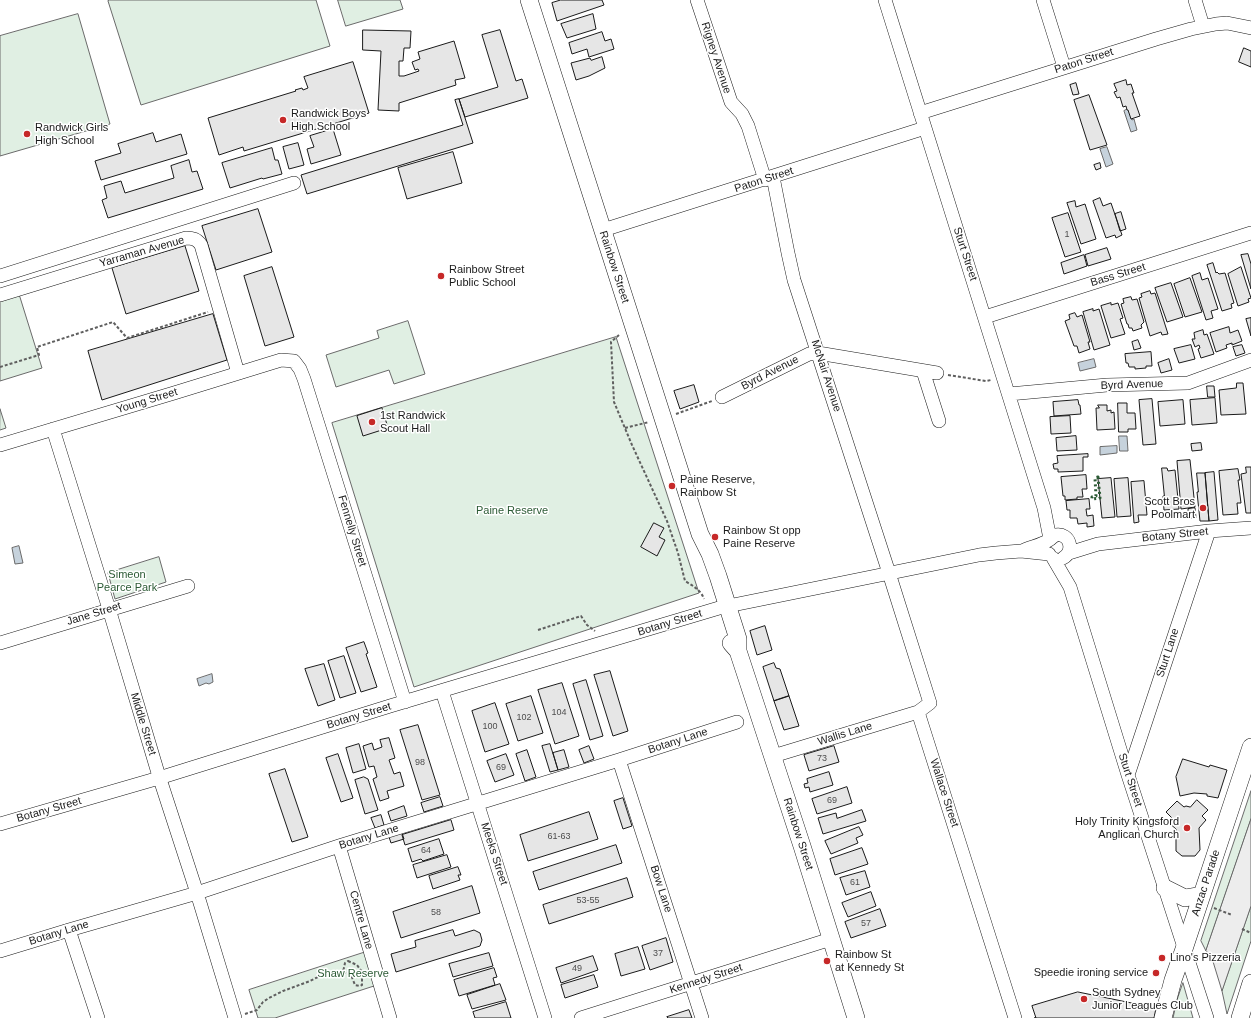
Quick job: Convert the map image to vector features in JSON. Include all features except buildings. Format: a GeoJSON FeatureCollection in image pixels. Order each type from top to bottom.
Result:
{"type":"FeatureCollection","features":[{"type":"Feature","properties":{"kind":"main road","name":"Rainbow Street"},"geometry":{"type":"LineString","coordinates":[[529,0],[662,418],[700,534],[710,554],[723,607],[729,640],[738,651],[856,1018]]}},
{"type":"Feature","properties":{"kind":"main road","name":"Anzac Parade"},"geometry":{"type":"LineString","coordinates":[[1163,1018],[1173,980],[1251,747]]}},
{"type":"Feature","properties":{"kind":"main road"},"geometry":{"type":"LineString","coordinates":[[1165,888],[1185,898],[1202,894]]}},
{"type":"Feature","properties":{"kind":"main road"},"geometry":{"type":"LineString","coordinates":[[1240,1018],[1251,983]]}},
{"type":"Feature","properties":{"kind":"street","name":"Rigney Avenue"},"geometry":{"type":"LineString","coordinates":[[697,0],[731,102],[742,114],[770,178]]}},
{"type":"Feature","properties":{"kind":"street","name":"Sturt Street"},"geometry":{"type":"LineString","coordinates":[[885,0],[1044,508],[1056,538]]}},
{"type":"Feature","properties":{"kind":"street"},"geometry":{"type":"LineString","coordinates":[[1043,0],[1064,68]]}},
{"type":"Feature","properties":{"kind":"street"},"geometry":{"type":"LineString","coordinates":[[1195,0],[1203,26]]}},
{"type":"Feature","properties":{"kind":"street","name":"Paton Street"},"geometry":{"type":"LineString","coordinates":[[920,113],[1156,38],[1203,26],[1227,23],[1251,28]]}},
{"type":"Feature","properties":{"kind":"street","name":"Paton Street"},"geometry":{"type":"LineString","coordinates":[[602,230],[925,128]]}},
{"type":"Feature","properties":{"kind":"street","name":"McNair Avenue"},"geometry":{"type":"LineString","coordinates":[[770,178],[794,280],[889,573]]}},
{"type":"Feature","properties":{"kind":"street"},"geometry":{"type":"LineString","coordinates":[[0,276],[294,183]]}},
{"type":"Feature","properties":{"kind":"street","name":"Bass Street"},"geometry":{"type":"LineString","coordinates":[[985,317],[1251,233]]}},
{"type":"Feature","properties":{"kind":"street","name":"Yarraman Avenue"},"geometry":{"type":"LineString","coordinates":[[0,295],[186,238],[193,238],[201,245],[238,373]]}},
{"type":"Feature","properties":{"kind":"street","name":"Byrd Avenue"},"geometry":{"type":"LineString","coordinates":[[722,397],[809,354],[818,353],[923,372],[937,373]]}},
{"type":"Feature","properties":{"kind":"street","name":"Young Street"},"geometry":{"type":"LineString","coordinates":[[0,444],[282,360],[294,361]]}},
{"type":"Feature","properties":{"kind":"street","name":"Byrd Avenue"},"geometry":{"type":"LineString","coordinates":[[1009,394],[1107,385],[1188,383],[1251,360]]}},
{"type":"Feature","properties":{"kind":"street","name":"Fennelly Street"},"geometry":{"type":"LineString","coordinates":[[294,361],[300,369],[304,379],[405,702]]}},
{"type":"Feature","properties":{"kind":"street"},"geometry":{"type":"LineString","coordinates":[[923,372],[939,421]]}},
{"type":"Feature","properties":{"kind":"street","name":"Middle Street"},"geometry":{"type":"LineString","coordinates":[[53,429],[109,609],[159,778],[197,893],[235,1018]]}},
{"type":"Feature","properties":{"kind":"street","name":"Botany Street"},"geometry":{"type":"LineString","coordinates":[[1068,554],[1098,544],[1209,531],[1251,528]]}},
{"type":"Feature","properties":{"kind":"street","name":"Sturt Lane"},"geometry":{"type":"LineString","coordinates":[[1128,775],[1209,531]]}},
{"type":"Feature","properties":{"kind":"street"},"geometry":{"type":"LineString","coordinates":[[1056,538],[1070,543],[1068,554],[1063,558],[1056,559],[1051,556],[1047,548],[1056,538]]}},
{"type":"Feature","properties":{"kind":"street","name":"Botany Street"},"geometry":{"type":"LineString","coordinates":[[1021,552],[1056,538],[1098,544]]}},
{"type":"Feature","properties":{"kind":"street","name":"Botany Street"},"geometry":{"type":"LineString","coordinates":[[0,824],[159,778],[405,702],[723,607],[979,555],[1021,552],[1051,556]]}},
{"type":"Feature","properties":{"kind":"street","name":"Sturt Street"},"geometry":{"type":"LineString","coordinates":[[1068,554],[1070,588]]}},
{"type":"Feature","properties":{"kind":"street","name":"Sturt Street"},"geometry":{"type":"LineString","coordinates":[[1051,556],[1070,588],[1128,775],[1207,1018]]}},
{"type":"Feature","properties":{"kind":"street"},"geometry":{"type":"LineString","coordinates":[[889,573],[930,703],[918,712]]}},
{"type":"Feature","properties":{"kind":"street","name":"Jane Street"},"geometry":{"type":"LineString","coordinates":[[0,643],[188,586]]}},
{"type":"Feature","properties":{"kind":"street","name":"Meeks Street"},"geometry":{"type":"LineString","coordinates":[[442,691],[545,1018]]}},
{"type":"Feature","properties":{"kind":"street","name":"Wallis Lane"},"geometry":{"type":"LineString","coordinates":[[773,756],[918,712]]}},
{"type":"Feature","properties":{"kind":"street","name":"Wallace Street"},"geometry":{"type":"LineString","coordinates":[[918,712],[1015,1018]]}},
{"type":"Feature","properties":{"kind":"street","name":"Botany Lane"},"geometry":{"type":"LineString","coordinates":[[0,951],[197,893],[339,846],[737,722]]}},
{"type":"Feature","properties":{"kind":"street","name":"Bow Lane"},"geometry":{"type":"LineString","coordinates":[[619,760],[702,1018]]}},
{"type":"Feature","properties":{"kind":"street","name":"Centre Lane"},"geometry":{"type":"LineString","coordinates":[[339,846],[390,1018]]}},
{"type":"Feature","properties":{"kind":"street"},"geometry":{"type":"LineString","coordinates":[[68,930],[98,1018]]}},
{"type":"Feature","properties":{"kind":"street","name":"Kennedy Street"},"geometry":{"type":"LineString","coordinates":[[581,1018],[831,939]]}},
{"type":"Feature","properties":{"kind":"path"},"geometry":{"type":"LineString","coordinates":[[0,366],[39,355],[37,347],[113,322],[127,338],[219,308]]}},
{"type":"Feature","properties":{"kind":"path"},"geometry":{"type":"LineString","coordinates":[[619,336],[611,342],[614,402],[667,521],[678,553],[685,581],[695,586],[702,593],[704,599]]}},
{"type":"Feature","properties":{"kind":"path"},"geometry":{"type":"LineString","coordinates":[[937,373],[986,380],[1004,378]]}},
{"type":"Feature","properties":{"kind":"path"},"geometry":{"type":"LineString","coordinates":[[625,428],[701,406],[722,397]]}},
{"type":"Feature","properties":{"kind":"path"},"geometry":{"type":"LineString","coordinates":[[538,630],[581,616],[595,631]]}},
{"type":"Feature","properties":{"kind":"path"},"geometry":{"type":"LineString","coordinates":[[1214,908],[1232,915]]}},
{"type":"Feature","properties":{"kind":"path"},"geometry":{"type":"LineString","coordinates":[[1242,929],[1251,932]]}},
{"type":"Feature","properties":{"kind":"path"},"geometry":{"type":"LineString","coordinates":[[235,1018],[257,1010],[263,1002],[283,991],[320,976],[343,972],[348,973],[353,977],[357,986],[362,985],[362,972],[357,965],[348,962],[344,966],[343,972]]}},
{"type":"Feature","properties":{"kind":"green space"},"geometry":{"type":"Polygon","coordinates":[[[316,0],[330,46],[141,105],[108,1],[316,0]]]}},
{"type":"Feature","properties":{"kind":"green space"},"geometry":{"type":"Polygon","coordinates":[[[338,0],[400,0],[403,9],[346,26],[338,0]]]}},
{"type":"Feature","properties":{"kind":"green space"},"geometry":{"type":"Polygon","coordinates":[[[78,14],[110,124],[0,156],[0,36],[78,14]]]}},
{"type":"Feature","properties":{"kind":"green space"},"geometry":{"type":"Polygon","coordinates":[[[19,294],[42,368],[0,381],[0,300],[19,294]]]}},
{"type":"Feature","properties":{"kind":"green space"},"geometry":{"type":"Polygon","coordinates":[[[408,321],[425,374],[394,384],[389,370],[336,387],[326,355],[379,338],[377,331],[408,321]]]}},
{"type":"Feature","properties":{"kind":"green space","name":"Paine Reserve"},"geometry":{"type":"Polygon","coordinates":[[[616,337],[699,593],[414,687],[332,423],[616,337]]]}},
{"type":"Feature","properties":{"kind":"green space"},"geometry":{"type":"Polygon","coordinates":[[[0,409],[6,428],[0,430],[0,409]]]}},
{"type":"Feature","properties":{"kind":"green space","name":"Simeon Pearce Park"},"geometry":{"type":"Polygon","coordinates":[[[159,557],[166,582],[115,599],[108,573],[159,557]]]}},
{"type":"Feature","properties":{"kind":"green space"},"geometry":{"type":"Polygon","coordinates":[[[1251,791],[1251,819],[1206,951],[1201,941],[1251,791]]]}},
{"type":"Feature","properties":{"kind":"green space"},"geometry":{"type":"Polygon","coordinates":[[[1251,906],[1251,941],[1227,1014],[1222,991],[1251,906]]]}},
{"type":"Feature","properties":{"kind":"green space","name":"Shaw Reserve"},"geometry":{"type":"Polygon","coordinates":[[[366,952],[377,985],[275,1018],[258,1018],[249,990],[366,952]]]}},
{"type":"Feature","properties":{"kind":"green space"},"geometry":{"type":"Polygon","coordinates":[[[1183,983],[1193,1018],[1173,1018],[1177,1000],[1183,983]]]}},
{"type":"Feature","properties":{"kind":"shaded area"},"geometry":{"type":"Polygon","coordinates":[[[1128,109],[1132,120],[1134,119],[1137,130],[1131,132],[1124,111],[1128,109]]]}},
{"type":"Feature","properties":{"kind":"shaded area"},"geometry":{"type":"Polygon","coordinates":[[[1107,147],[1113,164],[1106,167],[1100,149],[1107,147]]]}},
{"type":"Feature","properties":{"kind":"shaded area"},"geometry":{"type":"Polygon","coordinates":[[[1094,359],[1096,367],[1080,371],[1078,363],[1094,359]]]}},
{"type":"Feature","properties":{"kind":"shaded area"},"geometry":{"type":"Polygon","coordinates":[[[1119,436],[1127,436],[1128,451],[1120,451],[1119,436]]]}},
{"type":"Feature","properties":{"kind":"shaded area"},"geometry":{"type":"Polygon","coordinates":[[[1117,446],[1117,453],[1100,455],[1100,447],[1117,446]]]}},
{"type":"Feature","properties":{"kind":"shaded area"},"geometry":{"type":"Polygon","coordinates":[[[19,546],[23,563],[15,564],[12,548],[19,546]]]}},
{"type":"Feature","properties":{"kind":"shaded area"},"geometry":{"type":"Polygon","coordinates":[[[212,674],[213,682],[199,686],[197,679],[212,674]]]}},
{"type":"Feature","properties":{"kind":"shaded area"},"geometry":{"type":"Polygon","coordinates":[[[1251,819],[1251,906],[1222,991],[1211,955],[1206,951],[1251,819]]]}},
{"type":"Feature","properties":{"kind":"hedge"},"geometry":{"type":"LineString","coordinates":[[1098,477],[1100,498],[1092,499],[1092,497],[1096,496],[1095,478],[1098,477]]}},
{"type":"Feature","properties":{"kind":"place","name":"Randwick Boys High School"},"geometry":{"type":"Point","coordinates":[283,120]}},
{"type":"Feature","properties":{"kind":"place","name":"Randwick Girls High School"},"geometry":{"type":"Point","coordinates":[27,134]}},
{"type":"Feature","properties":{"kind":"place","name":"Rainbow Street Public School"},"geometry":{"type":"Point","coordinates":[441,276]}},
{"type":"Feature","properties":{"kind":"place","name":"1st Randwick Scout Hall"},"geometry":{"type":"Point","coordinates":[372,422]}},
{"type":"Feature","properties":{"kind":"place","name":"Paine Reserve, Rainbow St"},"geometry":{"type":"Point","coordinates":[672,486]}},
{"type":"Feature","properties":{"kind":"place","name":"Scott Bros Poolmart"},"geometry":{"type":"Point","coordinates":[1203,508]}},
{"type":"Feature","properties":{"kind":"place","name":"Rainbow St opp Paine Reserve"},"geometry":{"type":"Point","coordinates":[715,537]}},
{"type":"Feature","properties":{"kind":"place","name":"Holy Trinity Kingsford Anglican Church"},"geometry":{"type":"Point","coordinates":[1187,828]}},
{"type":"Feature","properties":{"kind":"place","name":"Lino's Pizzeria"},"geometry":{"type":"Point","coordinates":[1162,958]}},
{"type":"Feature","properties":{"kind":"place","name":"Rainbow St at Kennedy St"},"geometry":{"type":"Point","coordinates":[827,961]}},
{"type":"Feature","properties":{"kind":"place","name":"Speedie ironing service"},"geometry":{"type":"Point","coordinates":[1156,973]}},
{"type":"Feature","properties":{"kind":"place","name":"South Sydney Junior Leagues Club"},"geometry":{"type":"Point","coordinates":[1084,999]}}]}
